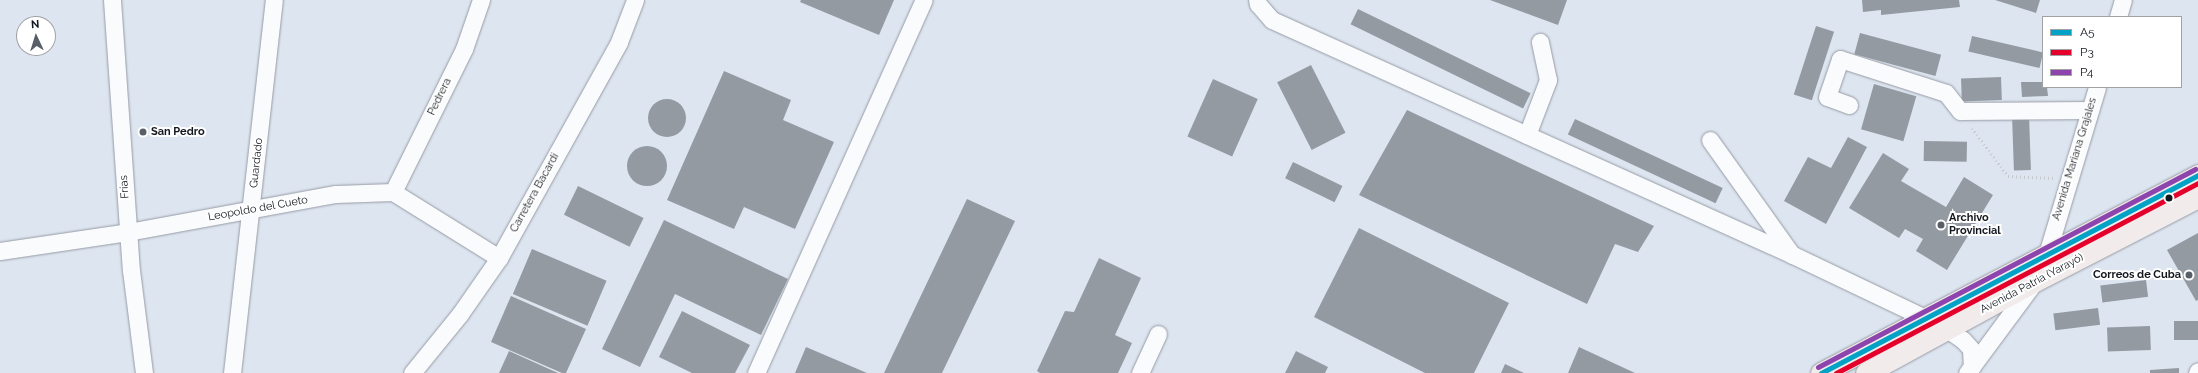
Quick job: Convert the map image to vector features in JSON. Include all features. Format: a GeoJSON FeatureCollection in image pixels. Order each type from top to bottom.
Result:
{"type":"FeatureCollection","features":[{"type":"Feature","properties":{"kind":"main road","name":"Avenida Patria (Yarayó)"},"geometry":{"type":"LineString","coordinates":[[1821,373],[2198,175]]}},
{"type":"Feature","properties":{"kind":"main road","name":"Avenida Patria (Yarayó)"},"geometry":{"type":"LineString","coordinates":[[1866,373],[2035,281],[2198,197]]}},
{"type":"Feature","properties":{"kind":"street","name":"Frías"},"geometry":{"type":"LineString","coordinates":[[112,0],[131,270],[144,373]]}},
{"type":"Feature","properties":{"kind":"street","name":"Guardado"},"geometry":{"type":"LineString","coordinates":[[232,373],[252,210],[274,0]]}},
{"type":"Feature","properties":{"kind":"street","name":"Pedrera"},"geometry":{"type":"LineString","coordinates":[[393,192],[464,50],[481,0]]}},
{"type":"Feature","properties":{"kind":"street"},"geometry":{"type":"LineString","coordinates":[[756,373],[924,0]]}},
{"type":"Feature","properties":{"kind":"street"},"geometry":{"type":"LineString","coordinates":[[2118,16],[2123,0]]}},
{"type":"Feature","properties":{"kind":"street","name":"Carretera Bacardí"},"geometry":{"type":"LineString","coordinates":[[412,373],[460,314],[499,258],[619,42],[632,1]]}},
{"type":"Feature","properties":{"kind":"street"},"geometry":{"type":"LineString","coordinates":[[1257,2],[1272,20],[1792,255],[1925,318]]}},
{"type":"Feature","properties":{"kind":"street"},"geometry":{"type":"LineString","coordinates":[[1526,135],[1548,80],[1540,42]]}},
{"type":"Feature","properties":{"kind":"street"},"geometry":{"type":"LineString","coordinates":[[1850,105],[1827,97],[1840,59],[1946,92],[1960,111],[2090,110]]}},
{"type":"Feature","properties":{"kind":"street","name":"Avenida Mariana Grajales"},"geometry":{"type":"LineString","coordinates":[[1969,370],[2035,281],[2047,254],[2097,88]]}},
{"type":"Feature","properties":{"kind":"street"},"geometry":{"type":"LineString","coordinates":[[1710,140],[1792,255]]}},
{"type":"Feature","properties":{"kind":"street","name":"Leopoldo del Cueto"},"geometry":{"type":"LineString","coordinates":[[0,251],[128,232],[336,194],[393,192]]}},
{"type":"Feature","properties":{"kind":"street"},"geometry":{"type":"LineString","coordinates":[[393,192],[499,258]]}},
{"type":"Feature","properties":{"kind":"street"},"geometry":{"type":"LineString","coordinates":[[1947,329],[1963,340],[1970,349],[1969,370]]}},
{"type":"Feature","properties":{"kind":"street"},"geometry":{"type":"LineString","coordinates":[[1140,373],[1158,334]]}},
{"type":"Feature","properties":{"kind":"path"},"geometry":{"type":"LineString","coordinates":[[1960,111],[2008,176],[2070,178]]}},
{"type":"Feature","properties":{"kind":"building"},"geometry":{"type":"Polygon","coordinates":[[[801,0],[894,0],[879,35],[800,2],[801,0]]]}},
{"type":"Feature","properties":{"kind":"building"},"geometry":{"type":"Polygon","coordinates":[[[1490,0],[1567,0],[1558,25],[1490,0]]]}},
{"type":"Feature","properties":{"kind":"building"},"geometry":{"type":"Polygon","coordinates":[[[1862,0],[1959,0],[1960,7],[1881,15],[1881,10],[1863,12],[1862,0]]]}},
{"type":"Feature","properties":{"kind":"building"},"geometry":{"type":"Polygon","coordinates":[[[1995,0],[2040,0],[2036,13],[1995,0]]]}},
{"type":"Feature","properties":{"kind":"building"},"geometry":{"type":"Polygon","coordinates":[[[1358,9],[1531,93],[1523,108],[1351,24],[1358,9]]]}},
{"type":"Feature","properties":{"kind":"building"},"geometry":{"type":"Polygon","coordinates":[[[1816,26],[1834,32],[1812,100],[1794,94],[1816,26]]]}},
{"type":"Feature","properties":{"kind":"building"},"geometry":{"type":"Polygon","coordinates":[[[1860,33],[1941,55],[1935,76],[1854,54],[1860,33]]]}},
{"type":"Feature","properties":{"kind":"building"},"geometry":{"type":"Polygon","coordinates":[[[1972,36],[2042,52],[2042,57],[2040,68],[1968,52],[1972,36]]]}},
{"type":"Feature","properties":{"kind":"building"},"geometry":{"type":"Polygon","coordinates":[[[1311,65],[1346,133],[1312,150],[1277,82],[1311,65]]]}},
{"type":"Feature","properties":{"kind":"building"},"geometry":{"type":"Polygon","coordinates":[[[724,71],[791,100],[783,120],[834,142],[795,229],[744,207],[734,229],[667,200],[724,71]]]}},
{"type":"Feature","properties":{"kind":"building"},"geometry":{"type":"Polygon","coordinates":[[[2001,77],[2002,100],[1962,101],[1961,78],[2001,77]]]}},
{"type":"Feature","properties":{"kind":"building"},"geometry":{"type":"Polygon","coordinates":[[[1213,79],[1258,99],[1232,156],[1187,137],[1213,79]]]}},
{"type":"Feature","properties":{"kind":"building"},"geometry":{"type":"Polygon","coordinates":[[[2021,82],[2042,82],[2042,88],[2047,88],[2048,96],[2022,97],[2021,82]]]}},
{"type":"Feature","properties":{"kind":"building"},"geometry":{"type":"Polygon","coordinates":[[[1874,84],[1916,96],[1903,141],[1861,129],[1874,84]]]}},
{"type":"Feature","properties":{"kind":"building"},"geometry":{"type":"Polygon","coordinates":[[[663,99],[671,99],[681,104],[685,111],[685,125],[681,132],[671,137],[663,137],[653,132],[651,129],[648,122],[648,114],[653,104],[656,102],[663,99]]]}},
{"type":"Feature","properties":{"kind":"building"},"geometry":{"type":"Polygon","coordinates":[[[1407,110],[1654,226],[1638,252],[1615,244],[1587,304],[1359,195],[1407,110]]]}},
{"type":"Feature","properties":{"kind":"building"},"geometry":{"type":"Polygon","coordinates":[[[2029,115],[2031,170],[2014,171],[2012,116],[2029,115]]]}},
{"type":"Feature","properties":{"kind":"building"},"geometry":{"type":"Polygon","coordinates":[[[1575,119],[1723,188],[1716,203],[1568,134],[1575,119]]]}},
{"type":"Feature","properties":{"kind":"building"},"geometry":{"type":"Polygon","coordinates":[[[1848,137],[1867,147],[1826,224],[1784,201],[1808,157],[1831,168],[1848,137]]]}},
{"type":"Feature","properties":{"kind":"building"},"geometry":{"type":"Polygon","coordinates":[[[1924,141],[1967,142],[1967,162],[1924,161],[1924,141]]]}},
{"type":"Feature","properties":{"kind":"building"},"geometry":{"type":"Polygon","coordinates":[[[651,146],[658,149],[664,155],[667,166],[666,174],[658,183],[651,186],[643,186],[636,183],[628,174],[627,162],[630,155],[639,147],[651,146]]]}},
{"type":"Feature","properties":{"kind":"building"},"geometry":{"type":"Polygon","coordinates":[[[1883,153],[1909,169],[1901,181],[1946,207],[1964,177],[1993,195],[1947,270],[1916,251],[1923,239],[1905,229],[1899,238],[1849,208],[1883,153]]]}},
{"type":"Feature","properties":{"kind":"building"},"geometry":{"type":"Polygon","coordinates":[[[1293,162],[1342,186],[1335,202],[1285,178],[1293,162]]]}},
{"type":"Feature","properties":{"kind":"building"},"geometry":{"type":"Polygon","coordinates":[[[578,186],[644,218],[630,247],[564,215],[578,186]]]}},
{"type":"Feature","properties":{"kind":"building"},"geometry":{"type":"Polygon","coordinates":[[[967,199],[1015,221],[942,373],[884,373],[967,199]]]}},
{"type":"Feature","properties":{"kind":"building"},"geometry":{"type":"Polygon","coordinates":[[[664,220],[788,279],[761,335],[675,294],[640,367],[602,349],[664,220]]]}},
{"type":"Feature","properties":{"kind":"building"},"geometry":{"type":"Polygon","coordinates":[[[1359,228],[1509,303],[1474,373],[1425,373],[1314,317],[1359,228]]]}},
{"type":"Feature","properties":{"kind":"building","name":"Correos de Cuba"},"geometry":{"type":"Polygon","coordinates":[[[2198,233],[2198,300],[2196,301],[2167,250],[2198,233]]]}},
{"type":"Feature","properties":{"kind":"building"},"geometry":{"type":"Polygon","coordinates":[[[532,249],[607,281],[587,326],[513,294],[532,249]]]}},
{"type":"Feature","properties":{"kind":"building"},"geometry":{"type":"Polygon","coordinates":[[[1099,258],[1141,278],[1115,335],[1132,343],[1118,373],[1040,373],[1037,371],[1065,311],[1074,312],[1099,258]]]}},
{"type":"Feature","properties":{"kind":"building"},"geometry":{"type":"Polygon","coordinates":[[[2146,280],[2148,297],[2102,302],[2100,286],[2146,280]]]}},
{"type":"Feature","properties":{"kind":"building"},"geometry":{"type":"Polygon","coordinates":[[[511,296],[586,329],[566,373],[562,373],[491,342],[511,296]]]}},
{"type":"Feature","properties":{"kind":"building"},"geometry":{"type":"Polygon","coordinates":[[[2098,308],[2100,325],[2055,330],[2053,313],[2098,308]]]}},
{"type":"Feature","properties":{"kind":"building"},"geometry":{"type":"Polygon","coordinates":[[[682,311],[750,345],[735,373],[692,373],[659,357],[682,311]]]}},
{"type":"Feature","properties":{"kind":"building"},"geometry":{"type":"Polygon","coordinates":[[[2174,321],[2198,321],[2198,340],[2174,340],[2174,321]]]}},
{"type":"Feature","properties":{"kind":"building"},"geometry":{"type":"Polygon","coordinates":[[[2150,326],[2151,350],[2108,351],[2107,328],[2150,326]]]}},
{"type":"Feature","properties":{"kind":"building"},"geometry":{"type":"Polygon","coordinates":[[[806,347],[867,373],[795,373],[806,347]]]}},
{"type":"Feature","properties":{"kind":"building"},"geometry":{"type":"Polygon","coordinates":[[[1579,347],[1635,373],[1568,373],[1579,347]]]}},
{"type":"Feature","properties":{"kind":"building"},"geometry":{"type":"Polygon","coordinates":[[[509,351],[558,373],[499,373],[509,351]]]}},
{"type":"Feature","properties":{"kind":"building"},"geometry":{"type":"Polygon","coordinates":[[[1296,351],[1328,367],[1325,373],[1285,373],[1296,351]]]}},
{"type":"Feature","properties":{"kind":"building"},"geometry":{"type":"Polygon","coordinates":[[[1505,364],[1524,373],[1501,373],[1505,364]]]}},
{"type":"Feature","properties":{"kind":"building"},"geometry":{"type":"Polygon","coordinates":[[[2179,368],[2179,373],[2150,373],[2150,370],[2179,368]]]}},
{"type":"Feature","properties":{"kind":"transit line","name":"P4"},"geometry":{"type":"LineString","coordinates":[[1818,367],[2195,169]]}},
{"type":"Feature","properties":{"kind":"transit line","name":"A5"},"geometry":{"type":"LineString","coordinates":[[1821,373],[2198,175]]}},
{"type":"Feature","properties":{"kind":"transit line","name":"P3"},"geometry":{"type":"LineString","coordinates":[[1836,373],[2198,183]]}},
{"type":"Feature","properties":{"kind":"place","name":"San Pedro"},"geometry":{"type":"Point","coordinates":[143,132]}},
{"type":"Feature","properties":{"kind":"place","name":"Archivo Provincial"},"geometry":{"type":"Point","coordinates":[1941,225]}},
{"type":"Feature","properties":{"kind":"place","name":"Correos de Cuba"},"geometry":{"type":"Point","coordinates":[2189,275]}}]}
